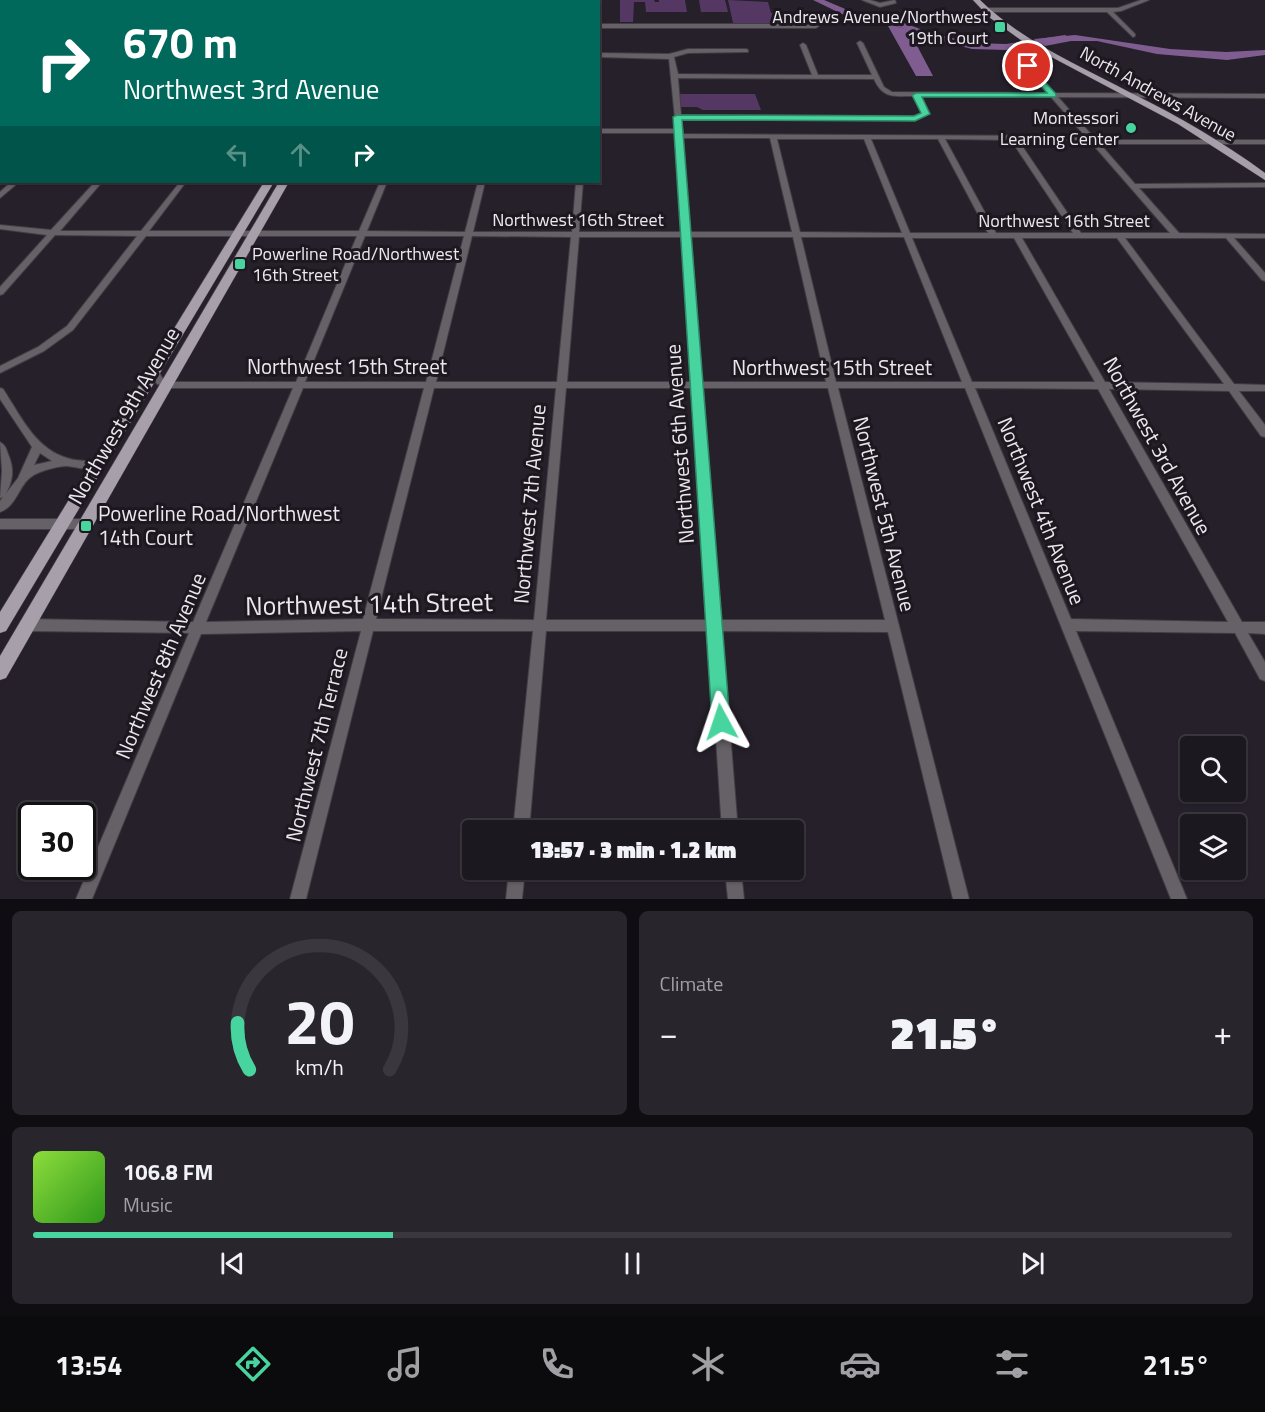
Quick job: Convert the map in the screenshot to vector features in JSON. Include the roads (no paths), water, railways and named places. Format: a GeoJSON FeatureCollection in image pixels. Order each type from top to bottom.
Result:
{"type":"FeatureCollection","features":[{"type":"Feature","properties":{"kind":"main road","name":"North Andrews Avenue"},"geometry":{"type":"LineString","coordinates":[[976,0],[1025,40],[1131,95],[1214,142],[1265,177]]}},
{"type":"Feature","properties":{"kind":"main road","name":"Northwest 9th Avenue"},"geometry":{"type":"LineString","coordinates":[[0,626],[268,183]]}},
{"type":"Feature","properties":{"kind":"main road","name":"Northwest 9th Avenue"},"geometry":{"type":"LineString","coordinates":[[0,672],[283,183]]}},
{"type":"Feature","properties":{"kind":"street"},"geometry":{"type":"LineString","coordinates":[[866,0],[880,5],[891,3]]}},
{"type":"Feature","properties":{"kind":"street"},"geometry":{"type":"LineString","coordinates":[[1052,0],[1063,11]]}},
{"type":"Feature","properties":{"kind":"street"},"geometry":{"type":"LineString","coordinates":[[987,10],[1126,10],[1146,0]]}},
{"type":"Feature","properties":{"kind":"street"},"geometry":{"type":"LineString","coordinates":[[1109,11],[1133,35]]}},
{"type":"Feature","properties":{"kind":"street"},"geometry":{"type":"LineString","coordinates":[[600,26],[816,26]]}},
{"type":"Feature","properties":{"kind":"street"},"geometry":{"type":"LineString","coordinates":[[860,44],[881,88],[891,94],[1265,96]]}},
{"type":"Feature","properties":{"kind":"street"},"geometry":{"type":"LineString","coordinates":[[804,45],[816,77]]}},
{"type":"Feature","properties":{"kind":"street"},"geometry":{"type":"LineString","coordinates":[[600,55],[669,56],[688,51],[746,51]]}},
{"type":"Feature","properties":{"kind":"street"},"geometry":{"type":"LineString","coordinates":[[1017,54],[1177,237]]}},
{"type":"Feature","properties":{"kind":"street","name":"Northwest 6th Avenue"},"geometry":{"type":"LineString","coordinates":[[669,56],[672,58],[675,76],[729,820]]}},
{"type":"Feature","properties":{"kind":"street"},"geometry":{"type":"LineString","coordinates":[[675,76],[876,77]]}},
{"type":"Feature","properties":{"kind":"street"},"geometry":{"type":"LineString","coordinates":[[677,117],[923,116],[916,95]]}},
{"type":"Feature","properties":{"kind":"street"},"geometry":{"type":"LineString","coordinates":[[600,131],[773,136],[1265,142]]}},
{"type":"Feature","properties":{"kind":"street","name":"Northwest 5th Avenue"},"geometry":{"type":"LineString","coordinates":[[773,136],[891,626],[961,899]]}},
{"type":"Feature","properties":{"kind":"street","name":"Northwest 4th Avenue"},"geometry":{"type":"LineString","coordinates":[[867,137],[1179,899]]}},
{"type":"Feature","properties":{"kind":"street"},"geometry":{"type":"LineString","coordinates":[[940,137],[994,236]]}},
{"type":"Feature","properties":{"kind":"street"},"geometry":{"type":"LineString","coordinates":[[1013,138],[1079,236]]}},
{"type":"Feature","properties":{"kind":"street"},"geometry":{"type":"LineString","coordinates":[[0,196],[14,183]]}},
{"type":"Feature","properties":{"kind":"street"},"geometry":{"type":"LineString","coordinates":[[0,292],[98,183]]}},
{"type":"Feature","properties":{"kind":"street"},"geometry":{"type":"LineString","coordinates":[[0,370],[41,349],[70,328],[182,183]]}},
{"type":"Feature","properties":{"kind":"street","name":"Northwest 8th Avenue"},"geometry":{"type":"LineString","coordinates":[[84,899],[297,385],[364,235],[384,183]]}},
{"type":"Feature","properties":{"kind":"street","name":"Northwest 7th Terrace"},"geometry":{"type":"LineString","coordinates":[[298,899],[482,183]]}},
{"type":"Feature","properties":{"kind":"street","name":"Northwest 7th Avenue"},"geometry":{"type":"LineString","coordinates":[[522,820],[580,183]]}},
{"type":"Feature","properties":{"kind":"street"},"geometry":{"type":"LineString","coordinates":[[1134,186],[1265,185]]}},
{"type":"Feature","properties":{"kind":"street","name":"Northwest 16th Street"},"geometry":{"type":"LineString","coordinates":[[0,227],[54,233],[1265,236]]}},
{"type":"Feature","properties":{"kind":"street","name":"Northwest 3rd Avenue"},"geometry":{"type":"LineString","coordinates":[[1017,236],[1265,675]]}},
{"type":"Feature","properties":{"kind":"street"},"geometry":{"type":"LineString","coordinates":[[1120,237],[1265,433]]}},
{"type":"Feature","properties":{"kind":"street"},"geometry":{"type":"LineString","coordinates":[[1229,237],[1265,278]]}},
{"type":"Feature","properties":{"kind":"street"},"geometry":{"type":"LineString","coordinates":[[0,281],[11,281]]}},
{"type":"Feature","properties":{"kind":"street"},"geometry":{"type":"LineString","coordinates":[[154,373],[157,380],[166,385]]}},
{"type":"Feature","properties":{"kind":"street","name":"Northwest 15th Street"},"geometry":{"type":"LineString","coordinates":[[166,385],[969,385],[1265,388]]}},
{"type":"Feature","properties":{"kind":"street"},"geometry":{"type":"LineString","coordinates":[[0,391],[44,454],[65,463]]}},
{"type":"Feature","properties":{"kind":"street"},"geometry":{"type":"LineString","coordinates":[[0,446],[8,469],[7,484],[0,494]]}},
{"type":"Feature","properties":{"kind":"street"},"geometry":{"type":"LineString","coordinates":[[0,508],[7,502],[24,475],[38,447]]}},
{"type":"Feature","properties":{"kind":"street"},"geometry":{"type":"LineString","coordinates":[[24,475],[38,468],[65,463],[97,466]]}},
{"type":"Feature","properties":{"kind":"street"},"geometry":{"type":"LineString","coordinates":[[0,524],[86,524]]}},
{"type":"Feature","properties":{"kind":"street","name":"Northwest 14th Street"},"geometry":{"type":"LineString","coordinates":[[27,625],[198,628],[367,625],[891,626]]}},
{"type":"Feature","properties":{"kind":"street"},"geometry":{"type":"LineString","coordinates":[[1066,626],[1265,628]]}},
{"type":"Feature","properties":{"kind":"street"},"geometry":{"type":"LineString","coordinates":[[514,899],[516,880]]}},
{"type":"Feature","properties":{"kind":"street"},"geometry":{"type":"LineString","coordinates":[[734,880],[736,899]]}},
{"type":"Feature","properties":{"kind":"waterway"},"geometry":{"type":"LineString","coordinates":[[817,0],[847,13],[896,23],[925,34],[972,46],[1006,47],[1065,38]]}},
{"type":"Feature","properties":{"kind":"place","name":"Andrews Avenue/Northwest 19th Court"},"geometry":{"type":"Point","coordinates":[1000,27]}},
{"type":"Feature","properties":{"kind":"place","name":"Montessori Learning Center"},"geometry":{"type":"Point","coordinates":[1131,128]}},
{"type":"Feature","properties":{"kind":"place","name":"Powerline Road/Northwest 16th Street"},"geometry":{"type":"Point","coordinates":[240,264]}},
{"type":"Feature","properties":{"kind":"place","name":"Powerline Road/Northwest 14th Court"},"geometry":{"type":"Point","coordinates":[86,526]}}]}
